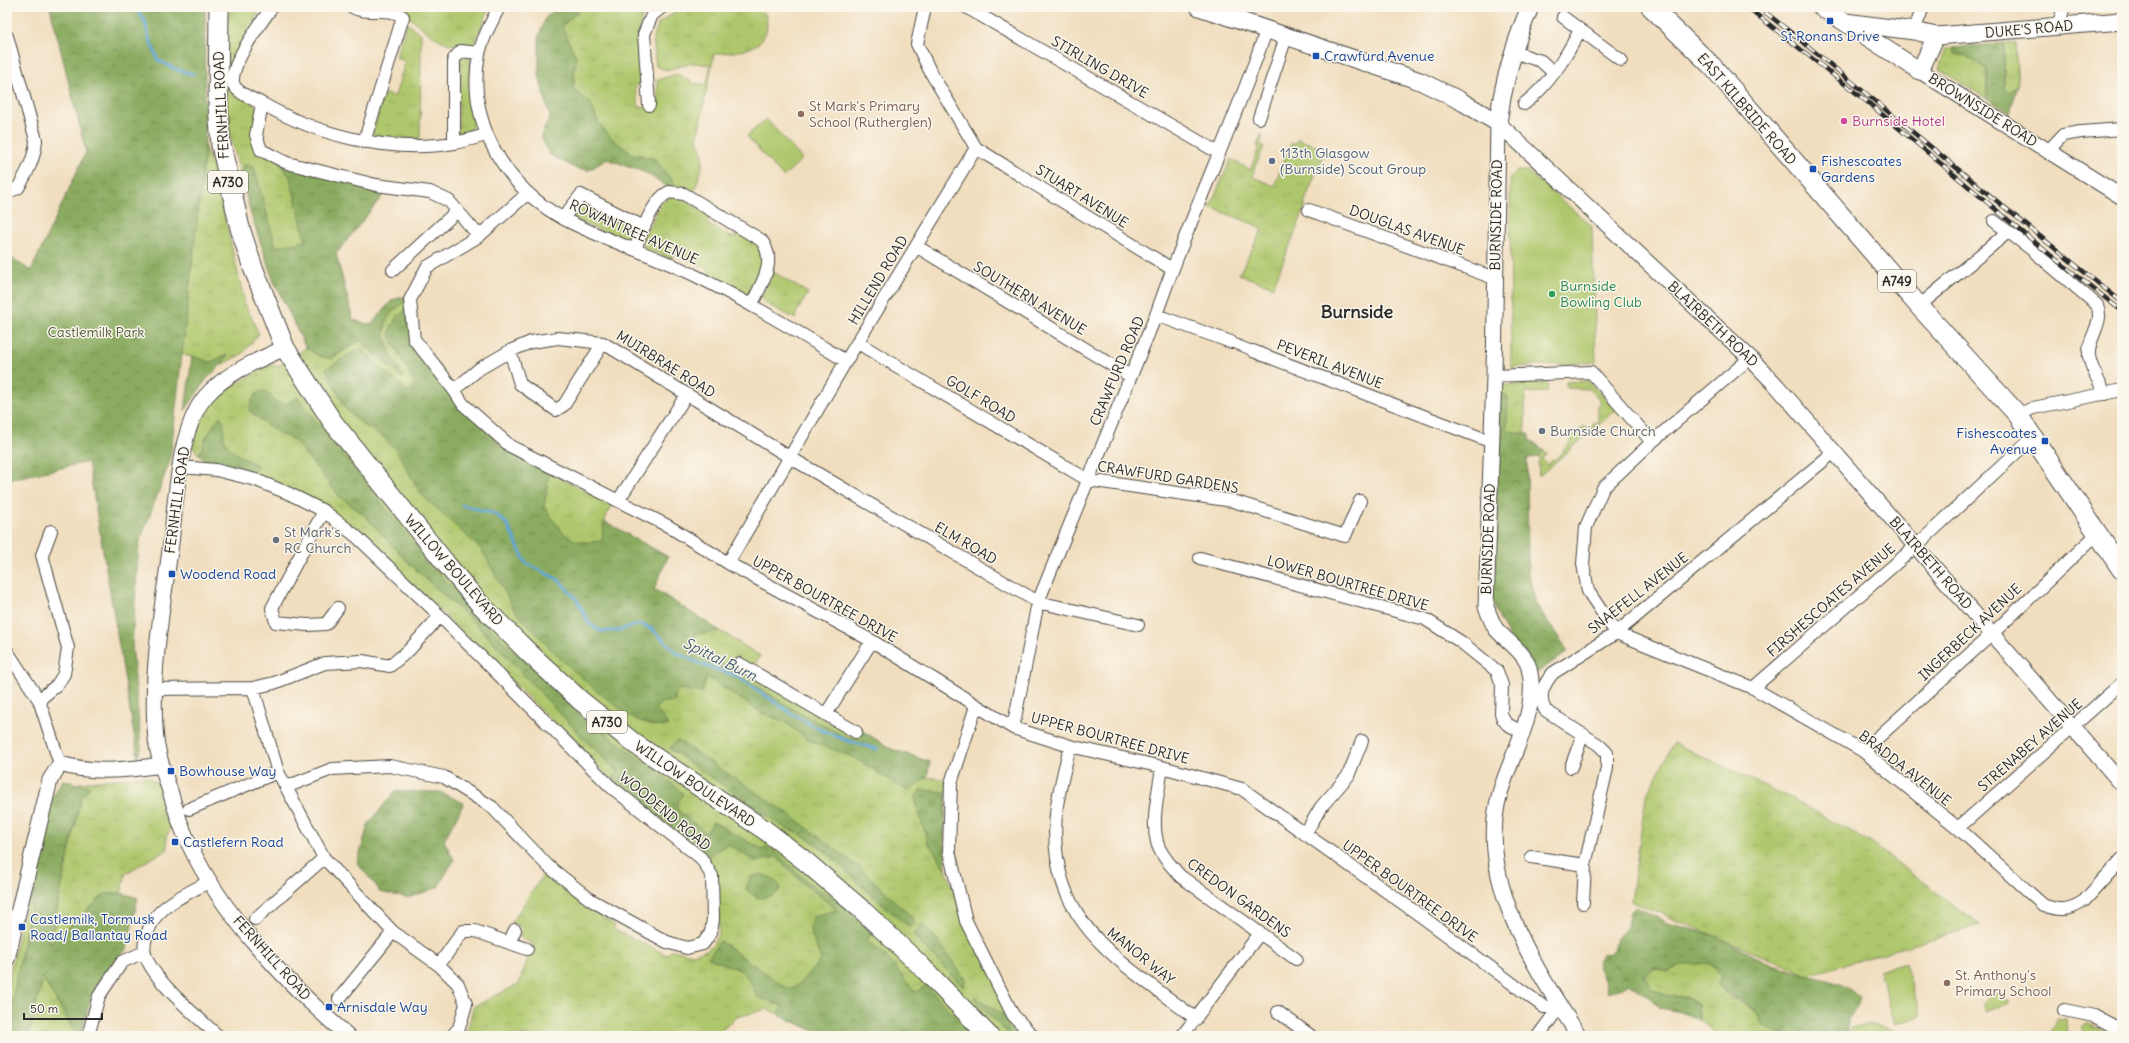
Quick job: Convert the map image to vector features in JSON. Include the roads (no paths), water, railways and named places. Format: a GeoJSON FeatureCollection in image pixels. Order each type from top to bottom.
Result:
{"type":"FeatureCollection","features":[{"type":"Feature","properties":{"kind":"main road","name":"FERNHILL ROAD"},"geometry":{"type":"LineString","coordinates":[[219,7],[218,105],[221,145],[227,176],[252,265],[285,348]]}},
{"type":"Feature","properties":{"kind":"main road","name":"BLAIRBETH ROAD"},"geometry":{"type":"LineString","coordinates":[[1198,7],[1266,31],[1420,81],[1460,100],[1498,123]]}},
{"type":"Feature","properties":{"kind":"main road","name":"BURNSIDE ROAD"},"geometry":{"type":"LineString","coordinates":[[1498,123],[1502,90],[1513,52],[1530,7]]}},
{"type":"Feature","properties":{"kind":"main road","name":"EAST KILBRIDE ROAD"},"geometry":{"type":"LineString","coordinates":[[1652,7],[1712,66],[1919,306],[2018,415],[2122,570]]}},
{"type":"Feature","properties":{"kind":"main road","name":"DUKE'S ROAD"},"geometry":{"type":"LineString","coordinates":[[1821,7],[1845,22],[1914,31],[1936,36],[2122,21]]}},
{"type":"Feature","properties":{"kind":"main road","name":"BROWNSIDE ROAD"},"geometry":{"type":"LineString","coordinates":[[1845,22],[1920,71]]}},
{"type":"Feature","properties":{"kind":"main road"},"geometry":{"type":"LineString","coordinates":[[1920,71],[1936,36]]}},
{"type":"Feature","properties":{"kind":"main road","name":"WILLOW BOULEVARD"},"geometry":{"type":"LineString","coordinates":[[285,348],[332,421],[456,576],[529,653],[581,701],[635,744],[765,830],[805,861],[861,909],[921,966],[989,1036]]}},
{"type":"Feature","properties":{"kind":"street"},"geometry":{"type":"LineString","coordinates":[[272,7],[249,40],[233,75],[233,83],[236,88],[262,104],[284,116],[347,138],[364,142],[408,145],[454,143],[486,135]]}},
{"type":"Feature","properties":{"kind":"street"},"geometry":{"type":"LineString","coordinates":[[352,7],[360,12],[397,12],[403,17],[364,142]]}},
{"type":"Feature","properties":{"kind":"street","name":"ROWANTREE AVENUE"},"geometry":{"type":"LineString","coordinates":[[499,7],[479,53],[477,96],[479,111],[486,135],[505,168],[527,194],[563,218],[693,274],[752,304],[846,362]]}},
{"type":"Feature","properties":{"kind":"street"},"geometry":{"type":"LineString","coordinates":[[649,105],[644,34],[652,15],[662,7]]}},
{"type":"Feature","properties":{"kind":"street"},"geometry":{"type":"LineString","coordinates":[[925,7],[917,44],[931,73],[976,148]]}},
{"type":"Feature","properties":{"kind":"street","name":"STIRLING DRIVE"},"geometry":{"type":"LineString","coordinates":[[966,7],[1219,153]]}},
{"type":"Feature","properties":{"kind":"street"},"geometry":{"type":"LineString","coordinates":[[1914,31],[1923,7]]}},
{"type":"Feature","properties":{"kind":"street"},"geometry":{"type":"LineString","coordinates":[[2058,26],[2064,7]]}},
{"type":"Feature","properties":{"kind":"street"},"geometry":{"type":"LineString","coordinates":[[1563,17],[1621,60]]}},
{"type":"Feature","properties":{"kind":"street"},"geometry":{"type":"LineString","coordinates":[[1524,104],[1534,97],[1553,72],[1562,63],[1580,30]]}},
{"type":"Feature","properties":{"kind":"street","name":"CRAWFURD ROAD"},"geometry":{"type":"LineString","coordinates":[[1013,728],[1038,602],[1156,315],[1172,269],[1219,153],[1242,100],[1266,31]]}},
{"type":"Feature","properties":{"kind":"street"},"geometry":{"type":"LineString","coordinates":[[7,36],[10,61],[36,140],[35,150],[28,170],[18,188],[7,192]]}},
{"type":"Feature","properties":{"kind":"street"},"geometry":{"type":"LineString","coordinates":[[1259,118],[1286,37]]}},
{"type":"Feature","properties":{"kind":"street"},"geometry":{"type":"LineString","coordinates":[[454,143],[454,59],[461,51],[479,53]]}},
{"type":"Feature","properties":{"kind":"street"},"geometry":{"type":"LineString","coordinates":[[1513,52],[1541,61],[1553,72]]}},
{"type":"Feature","properties":{"kind":"street","name":"BROWNSIDE ROAD"},"geometry":{"type":"LineString","coordinates":[[1920,71],[2122,197]]}},
{"type":"Feature","properties":{"kind":"street"},"geometry":{"type":"LineString","coordinates":[[262,104],[256,135],[261,150],[287,163],[376,185],[430,192],[449,201],[479,236]]}},
{"type":"Feature","properties":{"kind":"street","name":"BURNSIDE ROAD"},"geometry":{"type":"LineString","coordinates":[[1498,123],[1494,278],[1494,376],[1486,607],[1495,628],[1525,658],[1529,667],[1531,686],[1529,705],[1522,732],[1498,799],[1495,827],[1495,864],[1509,906],[1526,949],[1541,978],[1579,1036]]}},
{"type":"Feature","properties":{"kind":"street","name":"BLAIRBETH ROAD"},"geometry":{"type":"LineString","coordinates":[[1498,123],[1750,358],[1834,452],[2122,784]]}},
{"type":"Feature","properties":{"kind":"street"},"geometry":{"type":"LineString","coordinates":[[2048,151],[2064,135],[2122,129]]}},
{"type":"Feature","properties":{"kind":"street","name":"HILLEND ROAD"},"geometry":{"type":"LineString","coordinates":[[728,563],[846,362],[976,148]]}},
{"type":"Feature","properties":{"kind":"street","name":"STUART AVENUE"},"geometry":{"type":"LineString","coordinates":[[976,148],[1172,269]]}},
{"type":"Feature","properties":{"kind":"street"},"geometry":{"type":"LineString","coordinates":[[635,250],[644,227],[661,198],[665,194],[674,191],[684,194],[761,240],[768,252],[768,264],[752,304]]}},
{"type":"Feature","properties":{"kind":"street","name":"UPPER BOURTREE DRIVE"},"geometry":{"type":"LineString","coordinates":[[527,194],[479,236],[427,268],[410,300],[414,339],[454,390],[463,404],[510,446],[668,526],[728,563],[872,641],[1013,728],[1070,746],[1162,767],[1242,790],[1420,916],[1544,1007],[1560,1006]]}},
{"type":"Feature","properties":{"kind":"street"},"geometry":{"type":"LineString","coordinates":[[563,218],[581,195],[644,227]]}},
{"type":"Feature","properties":{"kind":"street","name":"DOUGLAS AVENUE"},"geometry":{"type":"LineString","coordinates":[[1309,210],[1494,278]]}},
{"type":"Feature","properties":{"kind":"street"},"geometry":{"type":"LineString","coordinates":[[393,270],[458,212]]}},
{"type":"Feature","properties":{"kind":"street"},"geometry":{"type":"LineString","coordinates":[[1994,221],[2097,305],[2100,317],[2090,346],[2089,356],[2105,394]]}},
{"type":"Feature","properties":{"kind":"street"},"geometry":{"type":"LineString","coordinates":[[1919,306],[2008,232]]}},
{"type":"Feature","properties":{"kind":"street","name":"SOUTHERN AVENUE"},"geometry":{"type":"LineString","coordinates":[[916,246],[1130,376]]}},
{"type":"Feature","properties":{"kind":"street","name":"PEVERIL AVENUE"},"geometry":{"type":"LineString","coordinates":[[1156,315],[1231,342],[1492,442]]}},
{"type":"Feature","properties":{"kind":"street","name":"MUIRBRAE ROAD"},"geometry":{"type":"LineString","coordinates":[[454,390],[479,369],[510,351],[530,342],[558,338],[603,343],[791,458]]}},
{"type":"Feature","properties":{"kind":"street"},"geometry":{"type":"LineString","coordinates":[[510,351],[520,384],[556,410],[564,405],[603,343]]}},
{"type":"Feature","properties":{"kind":"street","name":"GOLF ROAD"},"geometry":{"type":"LineString","coordinates":[[858,343],[1088,480]]}},
{"type":"Feature","properties":{"kind":"street","name":"FERNHILL ROAD"},"geometry":{"type":"LineString","coordinates":[[285,348],[248,365],[220,383],[206,396],[194,413],[188,428],[181,466],[155,663],[155,730],[161,765],[177,814],[189,844],[210,881],[243,929],[262,951],[326,1017],[348,1036]]}},
{"type":"Feature","properties":{"kind":"street"},"geometry":{"type":"LineString","coordinates":[[1616,633],[1588,591],[1583,564],[1586,527],[1603,488],[1652,442],[1750,358]]}},
{"type":"Feature","properties":{"kind":"street"},"geometry":{"type":"LineString","coordinates":[[1494,376],[1591,372],[1652,442]]}},
{"type":"Feature","properties":{"kind":"street"},"geometry":{"type":"LineString","coordinates":[[2018,415],[2033,408],[2122,390]]}},
{"type":"Feature","properties":{"kind":"street"},"geometry":{"type":"LineString","coordinates":[[618,501],[687,394]]}},
{"type":"Feature","properties":{"kind":"street","name":"FIRSHESCOATES AVENUE"},"geometry":{"type":"LineString","coordinates":[[1753,688],[1916,546],[2034,437]]}},
{"type":"Feature","properties":{"kind":"street","name":"SNAEFELL AVENUE"},"geometry":{"type":"LineString","coordinates":[[1583,903],[1585,865],[1607,768],[1607,753],[1583,734],[1548,714],[1543,706],[1541,694],[1553,673],[1616,633],[1834,452]]}},
{"type":"Feature","properties":{"kind":"street","name":"ELM ROAD"},"geometry":{"type":"LineString","coordinates":[[791,458],[1038,602],[1138,625]]}},
{"type":"Feature","properties":{"kind":"street","name":"WOODEND ROAD"},"geometry":{"type":"LineString","coordinates":[[181,466],[216,470],[256,480],[290,494],[324,511],[356,536],[440,616],[610,786],[701,858],[712,876],[713,919],[711,932],[703,944],[687,948],[667,942],[591,900],[548,866],[492,807],[444,777],[390,766],[332,769],[286,787]]}},
{"type":"Feature","properties":{"kind":"street","name":"CRAWFURD GARDENS"},"geometry":{"type":"LineString","coordinates":[[1088,480],[1233,501],[1345,536],[1360,501]]}},
{"type":"Feature","properties":{"kind":"street"},"geometry":{"type":"LineString","coordinates":[[324,511],[272,608],[276,622],[307,625],[326,624],[338,608]]}},
{"type":"Feature","properties":{"kind":"street"},"geometry":{"type":"LineString","coordinates":[[39,700],[57,685],[64,674],[68,648],[42,555],[52,531]]}},
{"type":"Feature","properties":{"kind":"street","name":"INGERBECK AVENUE"},"geometry":{"type":"LineString","coordinates":[[1863,751],[1992,634],[2097,534]]}},
{"type":"Feature","properties":{"kind":"street","name":"LOWER BOURTREE DRIVE"},"geometry":{"type":"LineString","coordinates":[[1200,558],[1425,619],[1461,642],[1497,671],[1502,685],[1501,713],[1503,719],[1507,724],[1522,732]]}},
{"type":"Feature","properties":{"kind":"street"},"geometry":{"type":"LineString","coordinates":[[154,689],[253,688],[274,683],[325,663],[362,661],[390,666],[409,650],[440,616]]}},
{"type":"Feature","properties":{"kind":"street","name":"BRADDA AVENUE"},"geometry":{"type":"LineString","coordinates":[[1616,633],[1753,688],[1863,751],[1958,828],[2042,906],[2055,910],[2066,910],[2084,901],[2122,859]]}},
{"type":"Feature","properties":{"kind":"street"},"geometry":{"type":"LineString","coordinates":[[826,714],[872,641]]}},
{"type":"Feature","properties":{"kind":"street"},"geometry":{"type":"LineString","coordinates":[[7,651],[39,700],[60,764]]}},
{"type":"Feature","properties":{"kind":"street"},"geometry":{"type":"LineString","coordinates":[[740,664],[856,732]]}},
{"type":"Feature","properties":{"kind":"street","name":"STRENABEY AVENUE"},"geometry":{"type":"LineString","coordinates":[[1958,828],[2122,683]]}},
{"type":"Feature","properties":{"kind":"street"},"geometry":{"type":"LineString","coordinates":[[253,688],[278,772],[324,858],[393,932],[439,965],[458,984],[466,1004],[459,1028],[452,1036]]}},
{"type":"Feature","properties":{"kind":"street"},"geometry":{"type":"LineString","coordinates":[[976,706],[951,783],[949,851],[966,921],[1013,1014],[1033,1036]]}},
{"type":"Feature","properties":{"kind":"street"},"geometry":{"type":"LineString","coordinates":[[1571,767],[1583,734]]}},
{"type":"Feature","properties":{"kind":"street"},"geometry":{"type":"LineString","coordinates":[[1305,834],[1321,807],[1348,776],[1362,741]]}},
{"type":"Feature","properties":{"kind":"street","name":"MANOR WAY"},"geometry":{"type":"LineString","coordinates":[[1070,746],[1056,814],[1055,849],[1062,888],[1077,916],[1101,946],[1196,1019]]}},
{"type":"Feature","properties":{"kind":"street"},"geometry":{"type":"LineString","coordinates":[[60,764],[78,770],[116,771],[161,765]]}},
{"type":"Feature","properties":{"kind":"street"},"geometry":{"type":"LineString","coordinates":[[7,958],[10,932],[50,780],[60,764]]}},
{"type":"Feature","properties":{"kind":"street","name":"CREDON GARDENS"},"geometry":{"type":"LineString","coordinates":[[1162,767],[1155,821],[1157,843],[1166,858],[1180,876],[1296,958]]}},
{"type":"Feature","properties":{"kind":"street"},"geometry":{"type":"LineString","coordinates":[[189,809],[278,772]]}},
{"type":"Feature","properties":{"kind":"street"},"geometry":{"type":"LineString","coordinates":[[1531,857],[1585,865]]}},
{"type":"Feature","properties":{"kind":"street"},"geometry":{"type":"LineString","coordinates":[[254,918],[324,858]]}},
{"type":"Feature","properties":{"kind":"street"},"geometry":{"type":"LineString","coordinates":[[210,881],[174,901],[155,919],[147,935],[144,952],[150,966],[174,994],[218,1036]]}},
{"type":"Feature","properties":{"kind":"street"},"geometry":{"type":"LineString","coordinates":[[509,943],[515,930]]}},
{"type":"Feature","properties":{"kind":"street"},"geometry":{"type":"LineString","coordinates":[[439,965],[462,931],[475,931],[527,949]]}},
{"type":"Feature","properties":{"kind":"street"},"geometry":{"type":"LineString","coordinates":[[339,999],[393,932]]}},
{"type":"Feature","properties":{"kind":"street"},"geometry":{"type":"LineString","coordinates":[[1182,1036],[1260,932]]}},
{"type":"Feature","properties":{"kind":"street"},"geometry":{"type":"LineString","coordinates":[[88,1036],[99,996],[122,962],[144,952]]}},
{"type":"Feature","properties":{"kind":"street"},"geometry":{"type":"LineString","coordinates":[[1538,1036],[1560,1006]]}},
{"type":"Feature","properties":{"kind":"street"},"geometry":{"type":"LineString","coordinates":[[2064,1010],[2094,1016],[2122,1031]]}},
{"type":"Feature","properties":{"kind":"street"},"geometry":{"type":"LineString","coordinates":[[1278,1012],[1311,1036]]}},
{"type":"Feature","properties":{"kind":"waterway","name":"Spittal Burn"},"geometry":{"type":"LineString","coordinates":[[134,7],[145,21],[148,35],[158,60],[175,69],[193,74]]}},
{"type":"Feature","properties":{"kind":"waterway","name":"Spittal Burn"},"geometry":{"type":"LineString","coordinates":[[462,505],[495,514],[507,524],[526,563],[559,580],[577,600],[589,623],[600,631],[616,631],[640,624],[652,629],[677,653],[703,665],[737,676],[795,716],[819,729],[848,741],[877,749]]}},
{"type":"Feature","properties":{"kind":"railway"},"geometry":{"type":"LineString","coordinates":[[1747,7],[1865,100],[2049,254],[2122,311]]}},
{"type":"Feature","properties":{"kind":"railway"},"geometry":{"type":"LineString","coordinates":[[1765,12],[2122,302]]}},
{"type":"Feature","properties":{"kind":"place","name":"St Ronans Drive"},"geometry":{"type":"Point","coordinates":[1830,21]}},
{"type":"Feature","properties":{"kind":"place","name":"Crawfurd Avenue"},"geometry":{"type":"Point","coordinates":[1316,56]}},
{"type":"Feature","properties":{"kind":"place","name":"St Mark's Primary School (Rutherglen)"},"geometry":{"type":"Point","coordinates":[801,114]}},
{"type":"Feature","properties":{"kind":"place","name":"Burnside Hotel"},"geometry":{"type":"Point","coordinates":[1844,121]}},
{"type":"Feature","properties":{"kind":"place","name":"113th Glasgow (Burnside) Scout Group"},"geometry":{"type":"Point","coordinates":[1272,161]}},
{"type":"Feature","properties":{"kind":"place","name":"Fishescoates Gardens"},"geometry":{"type":"Point","coordinates":[1813,169]}},
{"type":"Feature","properties":{"kind":"place","name":"Burnside Bowling Club"},"geometry":{"type":"Point","coordinates":[1552,294]}},
{"type":"Feature","properties":{"kind":"place","name":"Burnside Church"},"geometry":{"type":"Point","coordinates":[1542,431]}},
{"type":"Feature","properties":{"kind":"place","name":"Fishescoates Avenue"},"geometry":{"type":"Point","coordinates":[2045,441]}},
{"type":"Feature","properties":{"kind":"place","name":"St Mark's RC Church"},"geometry":{"type":"Point","coordinates":[276,540]}},
{"type":"Feature","properties":{"kind":"place","name":"Woodend Road"},"geometry":{"type":"Point","coordinates":[172,574]}},
{"type":"Feature","properties":{"kind":"place","name":"Bowhouse Way"},"geometry":{"type":"Point","coordinates":[171,771]}},
{"type":"Feature","properties":{"kind":"place","name":"Castlefern Road"},"geometry":{"type":"Point","coordinates":[175,842]}},
{"type":"Feature","properties":{"kind":"place","name":"Castlemilk, Tormusk Road/ Ballantay Road"},"geometry":{"type":"Point","coordinates":[22,927]}},
{"type":"Feature","properties":{"kind":"place","name":"St. Anthony's Primary School"},"geometry":{"type":"Point","coordinates":[1947,983]}},
{"type":"Feature","properties":{"kind":"place","name":"Arnisdale Way"},"geometry":{"type":"Point","coordinates":[329,1007]}},
{"type":"Feature","properties":{"kind":"district","name":"Burnside"},"geometry":{"type":"Point","coordinates":[1357,311]}},
{"type":"Feature","properties":{"kind":"park label","name":"Castlemilk Park"},"geometry":{"type":"Point","coordinates":[96,332]}}]}
